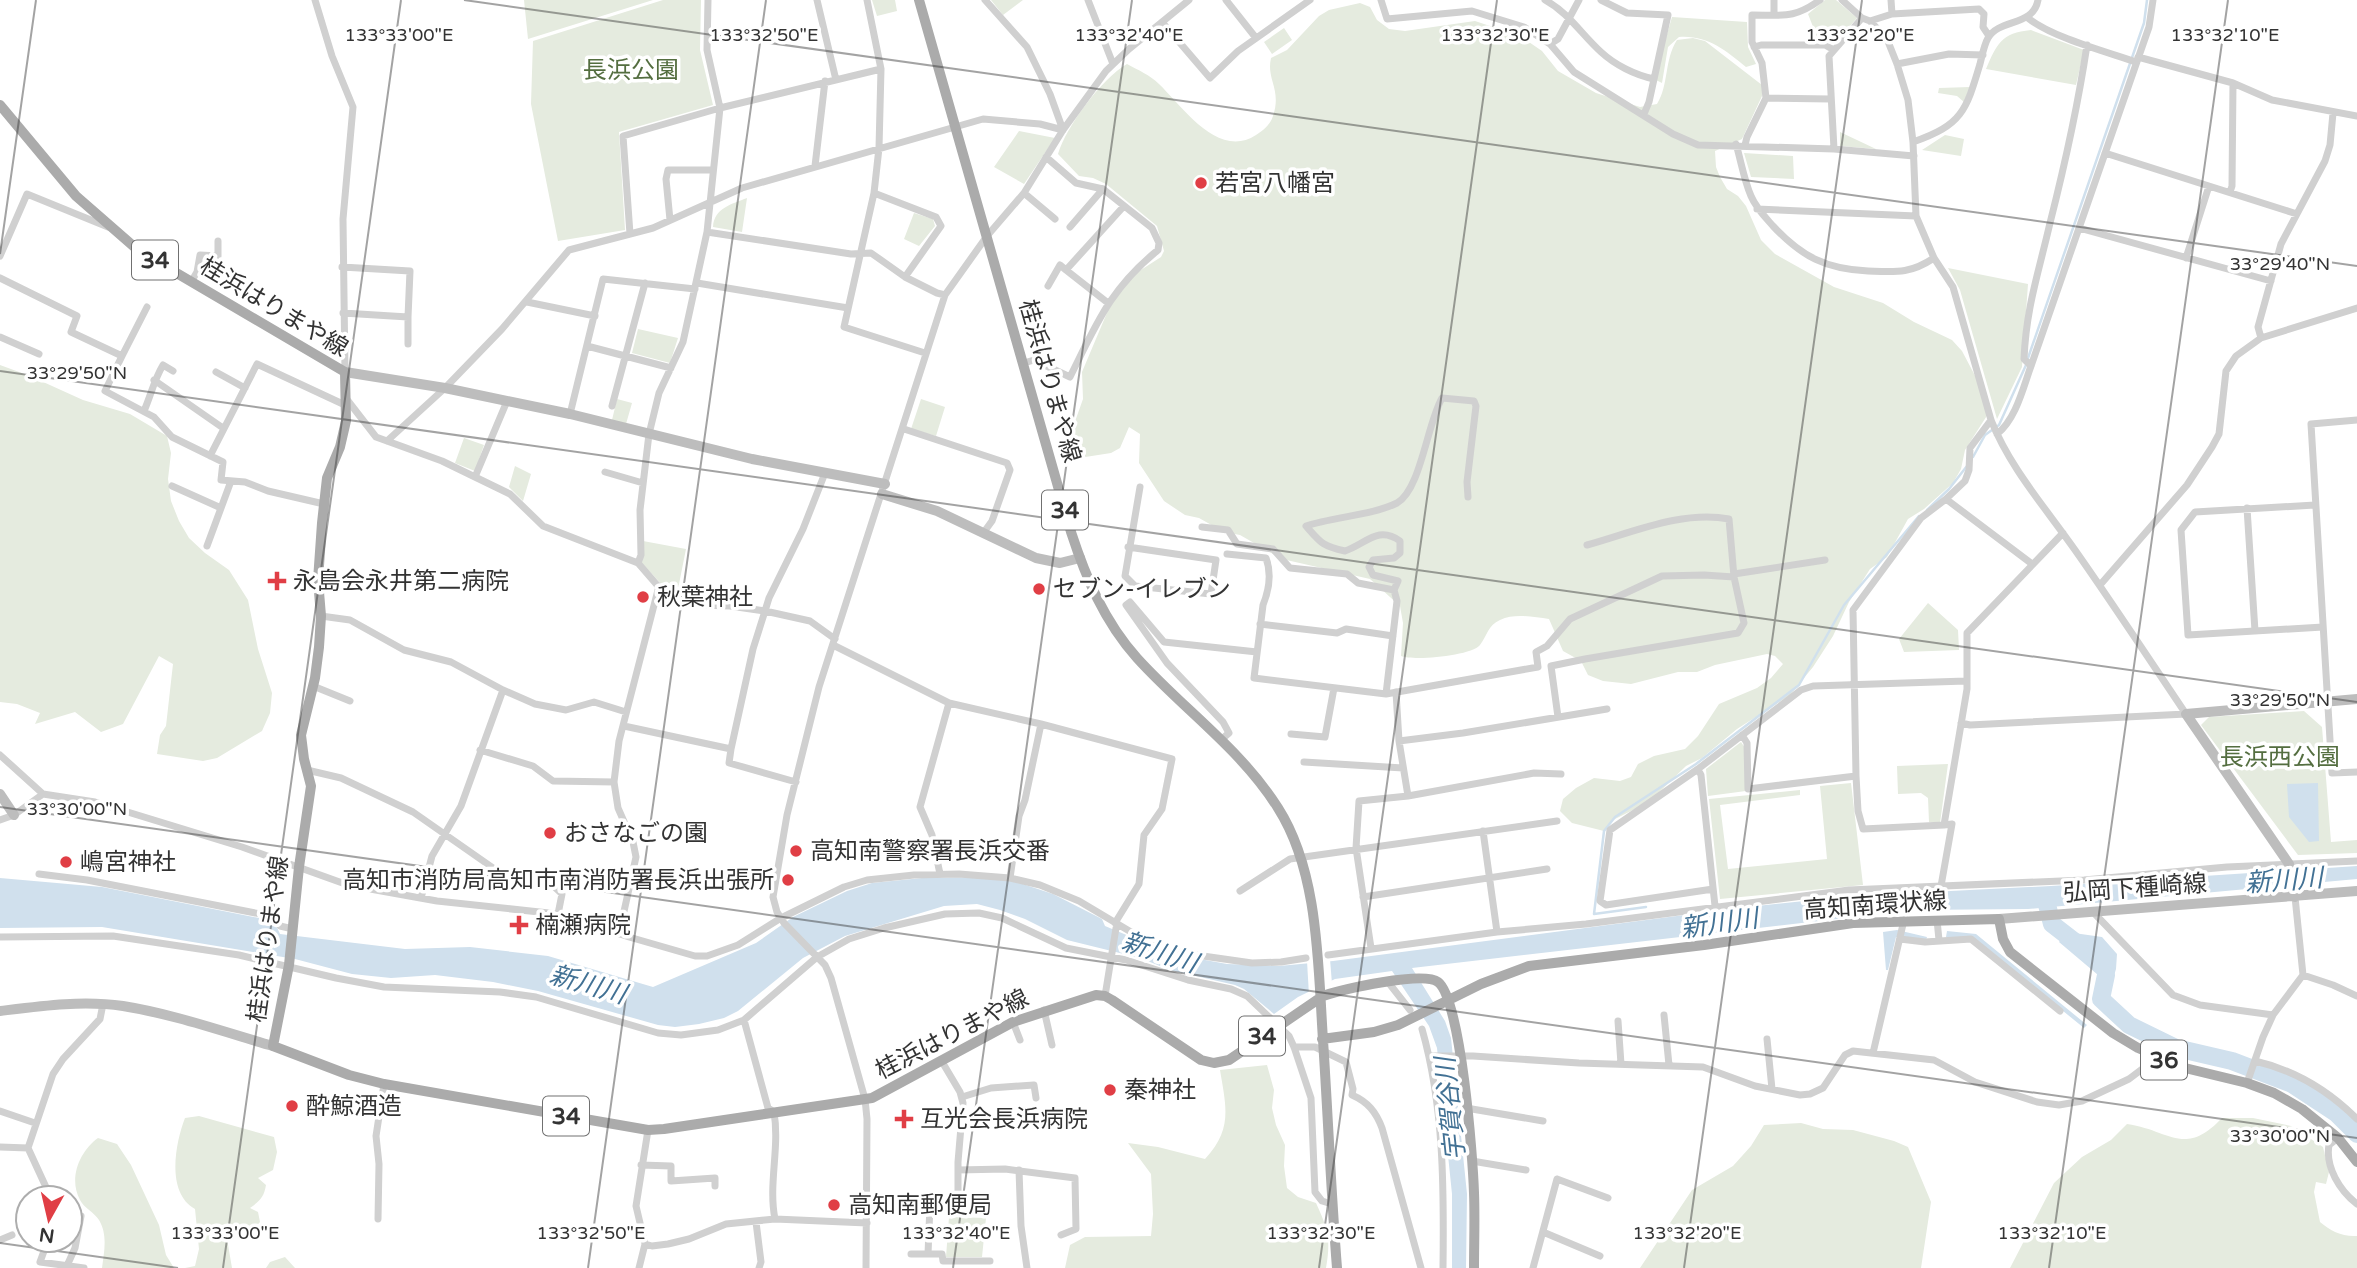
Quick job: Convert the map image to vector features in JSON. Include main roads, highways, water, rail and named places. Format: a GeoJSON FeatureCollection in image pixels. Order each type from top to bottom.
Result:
{"type":"FeatureCollection","features":[{"type":"Feature","properties":{"kind":"main road","name":"桂浜はりまや線"},"geometry":{"type":"LineString","coordinates":[[919,0],[1080,558],[1098,602],[1127,646],[1222,739],[1264,787],[1279,810],[1301,857],[1311,911],[1311,959],[1325,1070],[1337,1268]]}},
{"type":"Feature","properties":{"kind":"main road","name":"桂浜はりまや線"},"geometry":{"type":"LineString","coordinates":[[0,105],[76,196],[139,251],[345,372],[346,421],[340,447],[327,478],[318,580],[321,616],[313,686],[302,735],[311,786],[289,963],[273,1046],[349,1075],[384,1084],[648,1130],[876,1096],[1013,1022],[1096,995],[1105,996],[1208,1062],[1228,1060],[1323,996],[1337,991],[1418,977],[1439,982],[1443,1004]]}},
{"type":"Feature","properties":{"kind":"main road","name":"高知南環状線"},"geometry":{"type":"LineString","coordinates":[[1322,1039],[1386,1028],[1503,974],[1529,966],[1704,945],[1853,923],[1901,932],[1937,920],[1999,919],[2003,939],[2010,952],[2113,1033],[2185,1068],[2249,1079],[2302,1109],[2338,1138],[2357,1162]]}},
{"type":"Feature","properties":{"kind":"main road"},"geometry":{"type":"LineString","coordinates":[[1443,1004],[1458,1056],[1466,1108],[1472,1161],[1477,1267]]}},
{"type":"Feature","properties":{"kind":"water"},"geometry":{"type":"Polygon","coordinates":[[[2318,783],[2319,841],[2309,842],[2289,817],[2287,784],[2318,783]]]}},
{"type":"Feature","properties":{"kind":"water"},"geometry":{"type":"Polygon","coordinates":[[[2357,866],[2357,879],[2028,909],[1914,910],[1412,968],[1445,1021],[1451,1038],[1467,1194],[1466,1268],[1452,1268],[1452,1194],[1437,1048],[1429,1026],[1392,971],[1335,979],[1298,997],[1274,1014],[1244,989],[1235,985],[1170,970],[1140,958],[1067,940],[1000,910],[977,904],[944,906],[845,936],[803,958],[738,1011],[724,1018],[675,1027],[658,1025],[538,991],[493,982],[435,975],[391,978],[352,974],[295,959],[102,927],[0,928],[0,878],[102,887],[274,921],[280,934],[405,949],[470,947],[548,956],[653,987],[756,943],[793,917],[847,891],[872,883],[922,878],[987,877],[1014,881],[1053,894],[1102,919],[1105,926],[1172,954],[1227,964],[1279,966],[1852,896],[2357,866]]]}},
{"type":"Feature","properties":{"kind":"water"},"geometry":{"type":"Polygon","coordinates":[[[1897,930],[1927,937],[1926,940],[1896,937],[1886,970],[1883,932],[1897,930]]]}},
{"type":"Feature","properties":{"kind":"water"},"geometry":{"type":"Polygon","coordinates":[[[1947,931],[1976,934],[2087,1025],[2084,1028],[1972,937],[1946,937],[1947,931]]]}},
{"type":"Feature","properties":{"kind":"water"},"geometry":{"type":"Polygon","coordinates":[[[2067,932],[2102,937],[2117,954],[2116,969],[2107,999],[2098,996],[2102,975],[2098,975],[2059,942],[2067,932]]]}},
{"type":"Feature","properties":{"kind":"waterway"},"geometry":{"type":"LineString","coordinates":[[2028,358],[2144,23],[2147,0]]}},
{"type":"Feature","properties":{"kind":"waterway"},"geometry":{"type":"LineString","coordinates":[[1973,457],[1985,435],[1999,425],[2026,365]]}},
{"type":"Feature","properties":{"kind":"waterway"},"geometry":{"type":"LineString","coordinates":[[1927,510],[1949,489],[1967,466]]}},
{"type":"Feature","properties":{"kind":"waterway"},"geometry":{"type":"LineString","coordinates":[[1646,907],[1594,914],[1604,831],[1615,817],[1696,764],[1799,685],[1844,605],[1919,516]]}},
{"type":"Feature","properties":{"kind":"waterway"},"geometry":{"type":"LineString","coordinates":[[2045,897],[2052,924],[2083,948]]}},
{"type":"Feature","properties":{"kind":"waterway"},"geometry":{"type":"LineString","coordinates":[[2106,975],[2101,999],[2129,1025],[2176,1048],[2232,1061],[2292,1084],[2336,1113],[2357,1134]]}},
{"type":"Feature","properties":{"kind":"place","name":"若宮八幡宮"},"geometry":{"type":"Point","coordinates":[1201,183]}},
{"type":"Feature","properties":{"kind":"place","name":"永島会永井第二病院"},"geometry":{"type":"Point","coordinates":[277,581]}},
{"type":"Feature","properties":{"kind":"place","name":"セブン-イレブン"},"geometry":{"type":"Point","coordinates":[1039,589]}},
{"type":"Feature","properties":{"kind":"place","name":"秋葉神社"},"geometry":{"type":"Point","coordinates":[643,597]}},
{"type":"Feature","properties":{"kind":"place","name":"おさなごの園"},"geometry":{"type":"Point","coordinates":[550,833]}},
{"type":"Feature","properties":{"kind":"place","name":"高知南警察署長浜交番"},"geometry":{"type":"Point","coordinates":[796,851]}},
{"type":"Feature","properties":{"kind":"place","name":"嶋宮神社"},"geometry":{"type":"Point","coordinates":[66,862]}},
{"type":"Feature","properties":{"kind":"place","name":"高知市消防局高知市南消防署長浜出張所"},"geometry":{"type":"Point","coordinates":[788,880]}},
{"type":"Feature","properties":{"kind":"place","name":"楠瀬病院"},"geometry":{"type":"Point","coordinates":[519,925]}},
{"type":"Feature","properties":{"kind":"place","name":"秦神社"},"geometry":{"type":"Point","coordinates":[1110,1090]}},
{"type":"Feature","properties":{"kind":"place","name":"酔鯨酒造"},"geometry":{"type":"Point","coordinates":[292,1106]}},
{"type":"Feature","properties":{"kind":"place","name":"互光会長浜病院"},"geometry":{"type":"Point","coordinates":[904,1119]}},
{"type":"Feature","properties":{"kind":"place","name":"高知南郵便局"},"geometry":{"type":"Point","coordinates":[834,1205]}},
{"type":"Feature","properties":{"kind":"park label","name":"長浜公園"},"geometry":{"type":"Point","coordinates":[631,70]}},
{"type":"Feature","properties":{"kind":"park label","name":"長浜西公園"},"geometry":{"type":"Point","coordinates":[2280,757]}},
{"type":"Feature","properties":{"kind":"water label","name":"新川川"},"geometry":{"type":"Point","coordinates":[2284,880]}},
{"type":"Feature","properties":{"kind":"water label","name":"新川川"},"geometry":{"type":"Point","coordinates":[1719,923]}},
{"type":"Feature","properties":{"kind":"water label","name":"新川川"},"geometry":{"type":"Point","coordinates":[1160,952]}},
{"type":"Feature","properties":{"kind":"water label","name":"新川川"},"geometry":{"type":"Point","coordinates":[588,984]}},
{"type":"Feature","properties":{"kind":"water label","name":"宇賀谷川"},"geometry":{"type":"Point","coordinates":[1450,1109]}}]}
